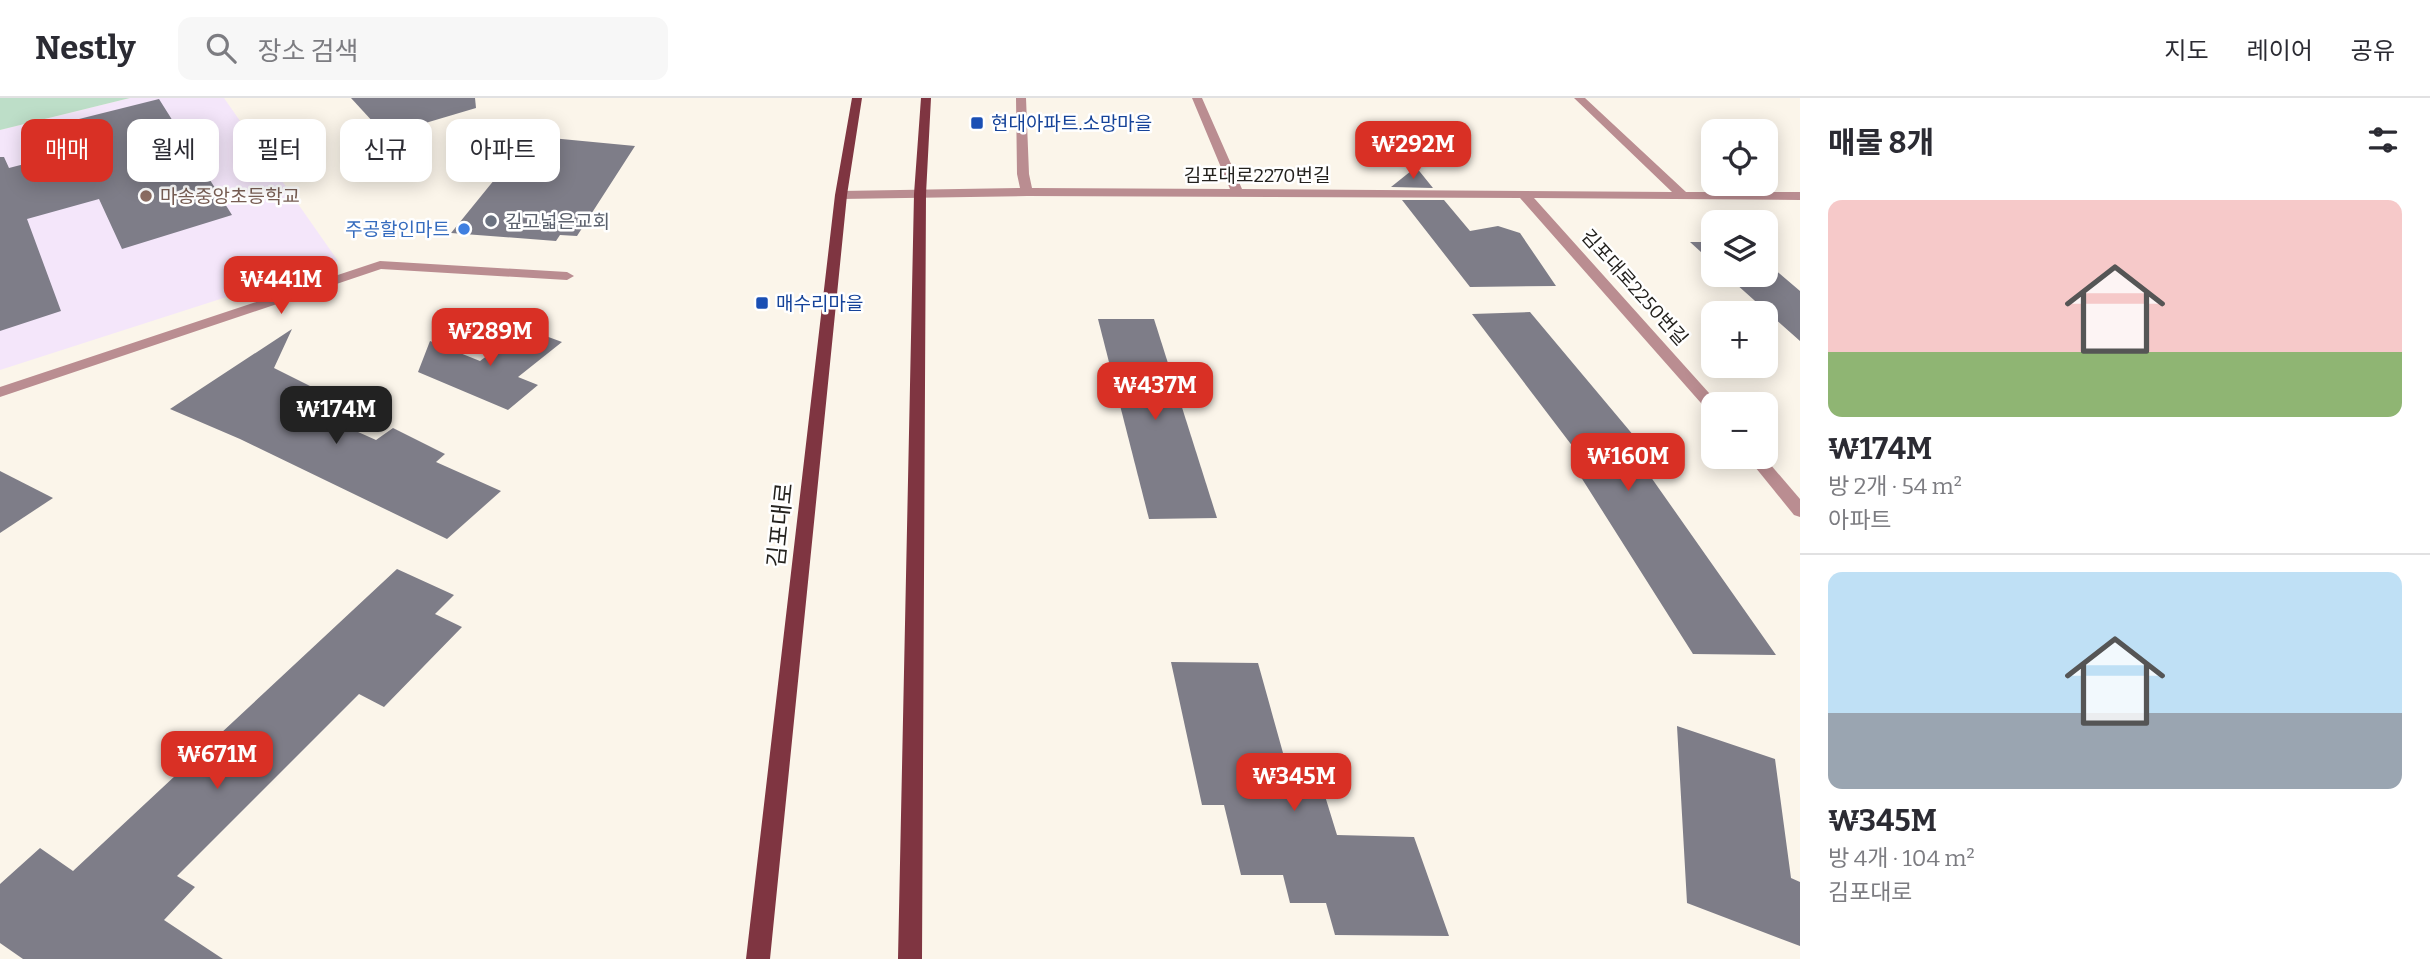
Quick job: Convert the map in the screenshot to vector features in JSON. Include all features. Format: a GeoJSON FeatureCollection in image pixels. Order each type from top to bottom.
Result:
{"type":"FeatureCollection","features":[{"type":"Feature","properties":{"kind":"main road","name":"김포대로"},"geometry":{"type":"LineString","coordinates":[[758,959],[841,195],[857,98]]}},
{"type":"Feature","properties":{"kind":"main road"},"geometry":{"type":"LineString","coordinates":[[910,959],[920,194],[926,98]]}},
{"type":"Feature","properties":{"kind":"street"},"geometry":{"type":"LineString","coordinates":[[1021,98],[1023,174],[1027,192]]}},
{"type":"Feature","properties":{"kind":"street"},"geometry":{"type":"LineString","coordinates":[[1197,98],[1238,194]]}},
{"type":"Feature","properties":{"kind":"street"},"geometry":{"type":"LineString","coordinates":[[1579,98],[1682,195]]}},
{"type":"Feature","properties":{"kind":"street","name":"김포대로2270번길"},"geometry":{"type":"LineString","coordinates":[[841,195],[1027,192],[1800,196]]}},
{"type":"Feature","properties":{"kind":"street","name":"김포대로2250번길"},"geometry":{"type":"LineString","coordinates":[[1524,195],[1701,394]]}},
{"type":"Feature","properties":{"kind":"street"},"geometry":{"type":"LineString","coordinates":[[0,392],[380,265],[567,276]]}},
{"type":"Feature","properties":{"kind":"street"},"geometry":{"type":"LineString","coordinates":[[1765,469],[1800,511]]}},
{"type":"Feature","properties":{"kind":"shaded area","name":"마송중앙초등학교"},"geometry":{"type":"Polygon","coordinates":[[[130,98],[224,98],[239,119],[233,119],[233,182],[283,182],[338,261],[0,370],[0,130],[21,125],[21,182],[113,182],[113,119],[45,119],[130,98]]]}},
{"type":"Feature","properties":{"kind":"green space"},"geometry":{"type":"Polygon","coordinates":[[[0,98],[130,98],[45,119],[21,119],[21,125],[0,130],[0,98]]]}},
{"type":"Feature","properties":{"kind":"building"},"geometry":{"type":"Polygon","coordinates":[[[351,98],[475,98],[476,108],[432,121],[370,119],[351,98]]]}},
{"type":"Feature","properties":{"kind":"building"},"geometry":{"type":"Polygon","coordinates":[[[159,99],[172,119],[127,119],[127,182],[211,182],[232,215],[122,249],[99,199],[27,219],[61,311],[0,331],[0,157],[4,157],[9,168],[21,165],[21,182],[113,182],[113,119],[79,119],[159,99]]]}},
{"type":"Feature","properties":{"kind":"building"},"geometry":{"type":"Polygon","coordinates":[[[560,139],[635,146],[577,236],[560,235],[556,241],[451,233],[493,182],[560,182],[560,139]]]}},
{"type":"Feature","properties":{"kind":"building"},"geometry":{"type":"Polygon","coordinates":[[[1416,167],[1433,188],[1391,187],[1416,167]]]}},
{"type":"Feature","properties":{"kind":"building"},"geometry":{"type":"Polygon","coordinates":[[[1402,200],[1444,200],[1470,231],[1498,226],[1520,233],[1556,286],[1470,287],[1402,200]]]}},
{"type":"Feature","properties":{"kind":"building"},"geometry":{"type":"Polygon","coordinates":[[[1690,242],[1701,242],[1701,252],[1690,242]]]}},
{"type":"Feature","properties":{"kind":"building"},"geometry":{"type":"Polygon","coordinates":[[[1778,272],[1800,291],[1800,341],[1778,321],[1778,301],[1755,301],[1739,287],[1778,287],[1778,272]]]}},
{"type":"Feature","properties":{"kind":"building"},"geometry":{"type":"Polygon","coordinates":[[[1530,312],[1634,436],[1622,436],[1776,655],[1693,654],[1572,463],[1586,464],[1472,314],[1530,312]]]}},
{"type":"Feature","properties":{"kind":"building"},"geometry":{"type":"Polygon","coordinates":[[[1098,319],[1154,319],[1217,518],[1149,519],[1098,319]]]}},
{"type":"Feature","properties":{"kind":"building"},"geometry":{"type":"Polygon","coordinates":[[[524,328],[562,342],[518,377],[538,385],[508,410],[418,372],[430,341],[480,361],[524,328]]]}},
{"type":"Feature","properties":{"kind":"building"},"geometry":{"type":"Polygon","coordinates":[[[292,329],[274,368],[312,387],[291,402],[376,440],[393,428],[445,454],[436,462],[501,491],[447,539],[240,439],[170,409],[292,329]]]}},
{"type":"Feature","properties":{"kind":"building"},"geometry":{"type":"Polygon","coordinates":[[[0,471],[53,498],[0,533],[0,471]]]}},
{"type":"Feature","properties":{"kind":"building"},"geometry":{"type":"Polygon","coordinates":[[[397,569],[454,595],[435,614],[462,627],[384,707],[359,694],[177,876],[195,887],[164,920],[223,959],[23,959],[0,943],[0,884],[40,848],[73,871],[397,569]]]}},
{"type":"Feature","properties":{"kind":"building"},"geometry":{"type":"Polygon","coordinates":[[[1171,662],[1258,663],[1295,796],[1325,796],[1337,835],[1414,837],[1449,936],[1335,935],[1326,903],[1290,903],[1283,875],[1241,875],[1224,805],[1202,805],[1171,662]]]}},
{"type":"Feature","properties":{"kind":"building"},"geometry":{"type":"Polygon","coordinates":[[[1677,726],[1775,759],[1791,878],[1800,882],[1800,946],[1687,903],[1677,726]]]}},
{"type":"Feature","properties":{"kind":"place","name":"현대아파트.소망마을"},"geometry":{"type":"Point","coordinates":[977,123]}},
{"type":"Feature","properties":{"kind":"place","name":"마송중앙초등학교"},"geometry":{"type":"Point","coordinates":[146,196]}},
{"type":"Feature","properties":{"kind":"place","name":"깊고넓은교회"},"geometry":{"type":"Point","coordinates":[491,221]}},
{"type":"Feature","properties":{"kind":"place","name":"주공할인마트"},"geometry":{"type":"Point","coordinates":[464,229]}},
{"type":"Feature","properties":{"kind":"place","name":"매수리마을"},"geometry":{"type":"Point","coordinates":[762,303]}}]}
